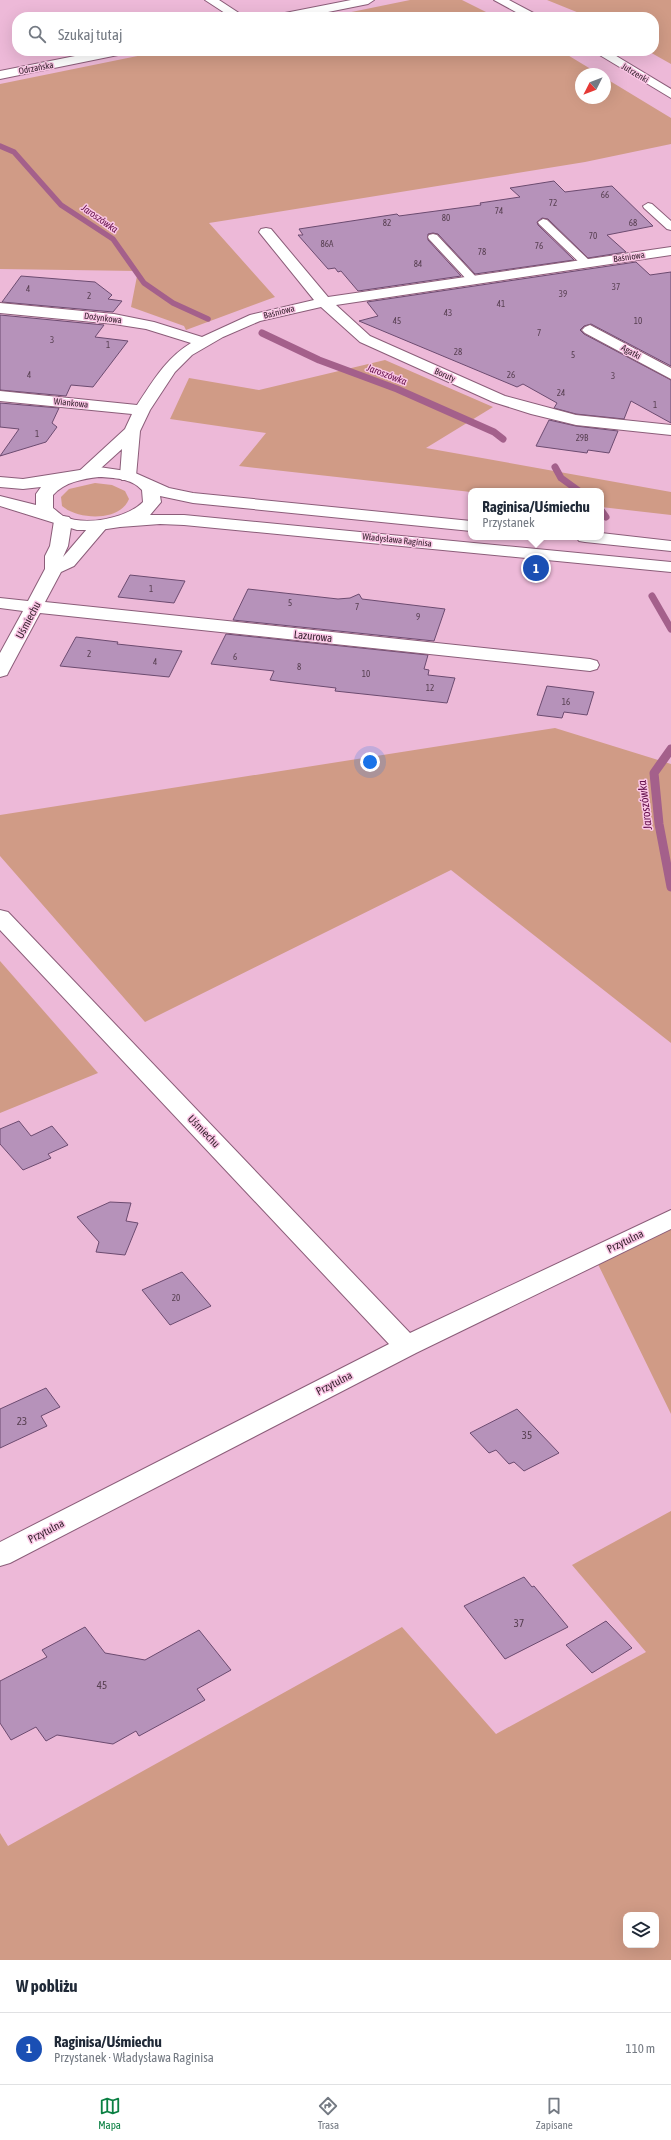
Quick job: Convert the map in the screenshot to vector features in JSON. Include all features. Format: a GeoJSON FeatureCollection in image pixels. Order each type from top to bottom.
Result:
{"type":"FeatureCollection","features":[{"type":"Feature","properties":{"kind":"street"},"geometry":{"type":"LineString","coordinates":[[211,0],[231,12]]}},
{"type":"Feature","properties":{"kind":"street"},"geometry":{"type":"LineString","coordinates":[[309,12],[368,0]]}},
{"type":"Feature","properties":{"kind":"street"},"geometry":{"type":"LineString","coordinates":[[500,0],[525,12]]}},
{"type":"Feature","properties":{"kind":"street","name":"Odrzańska"},"geometry":{"type":"LineString","coordinates":[[0,75],[93,56]]}},
{"type":"Feature","properties":{"kind":"street","name":"Jutrzenki"},"geometry":{"type":"LineString","coordinates":[[607,56],[671,94]]}},
{"type":"Feature","properties":{"kind":"street","name":"Boruty"},"geometry":{"type":"LineString","coordinates":[[266,232],[324,302],[365,339],[500,399],[537,411],[576,420],[671,430]]}},
{"type":"Feature","properties":{"kind":"street","name":"Baśniowa"},"geometry":{"type":"LineString","coordinates":[[84,474],[132,430],[142,410],[169,369],[188,352],[203,342],[234,326],[255,318],[324,302],[671,251]]}},
{"type":"Feature","properties":{"kind":"street","name":"Dożynkowa"},"geometry":{"type":"LineString","coordinates":[[0,308],[114,319],[149,325],[203,342]]}},
{"type":"Feature","properties":{"kind":"street","name":"Agatki"},"geometry":{"type":"LineString","coordinates":[[590,330],[671,374]]}},
{"type":"Feature","properties":{"kind":"street","name":"Wiankowa"},"geometry":{"type":"LineString","coordinates":[[0,396],[142,410]]}},
{"type":"Feature","properties":{"kind":"street","name":"Baśniowa"},"geometry":{"type":"LineString","coordinates":[[128,476],[132,430]]}},
{"type":"Feature","properties":{"kind":"street","name":"Władysława Raginisa"},"geometry":{"type":"LineString","coordinates":[[65,479],[84,474],[106,473],[128,476],[164,492],[194,498],[468,526]]}},
{"type":"Feature","properties":{"kind":"street"},"geometry":{"type":"LineString","coordinates":[[0,482],[23,484],[65,479]]}},
{"type":"Feature","properties":{"kind":"street"},"geometry":{"type":"LineString","coordinates":[[58,518],[47,511],[42,500],[49,488],[65,479]]}},
{"type":"Feature","properties":{"kind":"street"},"geometry":{"type":"LineString","coordinates":[[0,501],[22,506],[86,526],[99,526],[123,522],[142,513],[149,507],[152,495],[144,483]]}},
{"type":"Feature","properties":{"kind":"street","name":"Uśmiechu"},"geometry":{"type":"LineString","coordinates":[[0,671],[54,569],[54,556],[59,546],[58,518]]}},
{"type":"Feature","properties":{"kind":"street","name":"Władysława Raginisa"},"geometry":{"type":"LineString","coordinates":[[123,522],[160,519],[184,520],[671,567]]}},
{"type":"Feature","properties":{"kind":"street"},"geometry":{"type":"LineString","coordinates":[[54,569],[68,562],[99,526]]}},
{"type":"Feature","properties":{"kind":"street"},"geometry":{"type":"LineString","coordinates":[[604,539],[671,546]]}},
{"type":"Feature","properties":{"kind":"street","name":"Lazurowa"},"geometry":{"type":"LineString","coordinates":[[0,603],[590,665]]}},
{"type":"Feature","properties":{"kind":"street","name":"Uśmiechu"},"geometry":{"type":"LineString","coordinates":[[0,917],[407,1346]]}},
{"type":"Feature","properties":{"kind":"street","name":"Przytulna"},"geometry":{"type":"LineString","coordinates":[[0,1555],[407,1346],[671,1219]]}},
{"type":"Feature","properties":{"kind":"lane"},"geometry":{"type":"LineString","coordinates":[[648,206],[671,227]]}},
{"type":"Feature","properties":{"kind":"lane"},"geometry":{"type":"LineString","coordinates":[[543,222],[587,264]]}},
{"type":"Feature","properties":{"kind":"lane"},"geometry":{"type":"LineString","coordinates":[[433,237],[473,280]]}},
{"type":"Feature","properties":{"kind":"shaded area"},"geometry":{"type":"Polygon","coordinates":[[[410,0],[462,0],[486,12],[351,12],[410,0]]]}},
{"type":"Feature","properties":{"kind":"shaded area"},"geometry":{"type":"Polygon","coordinates":[[[547,0],[671,0],[671,64],[657,56],[659,56],[659,12],[577,12],[547,0]]]}},
{"type":"Feature","properties":{"kind":"shaded area"},"geometry":{"type":"Polygon","coordinates":[[[137,56],[569,56],[589,68],[575,68],[575,104],[611,104],[611,82],[671,118],[671,144],[585,162],[209,223],[275,297],[186,330],[184,326],[131,307],[138,271],[0,269],[0,84],[137,56]]]}},
{"type":"Feature","properties":{"kind":"shaded area"},"geometry":{"type":"Polygon","coordinates":[[[385,360],[493,407],[426,448],[671,492],[671,515],[604,507],[604,488],[468,488],[468,492],[239,466],[266,433],[170,419],[189,378],[259,390],[385,360]]]}},
{"type":"Feature","properties":{"kind":"shaded area"},"geometry":{"type":"Polygon","coordinates":[[[95,483],[112,485],[125,491],[129,499],[117,512],[108,515],[88,516],[69,511],[62,506],[61,497],[69,489],[95,483]]]}},
{"type":"Feature","properties":{"kind":"shaded area"},"geometry":{"type":"Polygon","coordinates":[[[555,728],[671,764],[671,1043],[451,870],[145,1022],[0,856],[0,815],[555,728]]]}},
{"type":"Feature","properties":{"kind":"shaded area"},"geometry":{"type":"Polygon","coordinates":[[[0,961],[98,1073],[0,1113],[0,961]]]}},
{"type":"Feature","properties":{"kind":"shaded area"},"geometry":{"type":"Polygon","coordinates":[[[671,1219],[671,1414],[594,1256],[671,1219]]]}},
{"type":"Feature","properties":{"kind":"shaded area"},"geometry":{"type":"Polygon","coordinates":[[[671,1511],[671,1960],[0,1960],[0,1833],[8,1846],[402,1627],[496,1734],[646,1652],[572,1565],[671,1511]]]}},
{"type":"Feature","properties":{"kind":"building"},"geometry":{"type":"Polygon","coordinates":[[[554,181],[565,192],[612,186],[653,226],[607,235],[626,252],[588,258],[548,219],[542,218],[537,222],[538,225],[574,260],[475,274],[438,234],[428,234],[428,240],[461,276],[358,291],[341,271],[338,272],[335,268],[328,269],[298,235],[303,235],[299,229],[397,214],[399,216],[481,205],[480,203],[520,197],[510,188],[554,181]]]}},
{"type":"Feature","properties":{"kind":"building"},"geometry":{"type":"Polygon","coordinates":[[[636,262],[650,275],[671,272],[671,366],[591,324],[584,326],[580,330],[584,334],[671,380],[671,423],[631,401],[624,419],[576,414],[554,408],[557,403],[523,384],[517,387],[359,321],[378,316],[367,302],[636,262]]]}},
{"type":"Feature","properties":{"kind":"building"},"geometry":{"type":"Polygon","coordinates":[[[21,276],[95,282],[112,295],[108,299],[122,301],[113,312],[2,302],[21,276]]]}},
{"type":"Feature","properties":{"kind":"building"},"geometry":{"type":"Polygon","coordinates":[[[0,315],[104,325],[95,337],[128,341],[93,387],[71,385],[66,396],[0,390],[0,315]]]}},
{"type":"Feature","properties":{"kind":"building"},"geometry":{"type":"Polygon","coordinates":[[[0,403],[59,408],[52,423],[57,427],[46,442],[0,456],[19,429],[0,427],[0,403]]]}},
{"type":"Feature","properties":{"kind":"building"},"geometry":{"type":"Polygon","coordinates":[[[549,420],[576,426],[618,431],[609,453],[588,450],[587,453],[536,446],[549,420]]]}},
{"type":"Feature","properties":{"kind":"building"},"geometry":{"type":"Polygon","coordinates":[[[130,575],[185,581],[174,603],[118,597],[130,575]]]}},
{"type":"Feature","properties":{"kind":"building"},"geometry":{"type":"Polygon","coordinates":[[[248,589],[338,599],[350,598],[359,594],[362,599],[445,609],[434,641],[233,620],[248,589]]]}},
{"type":"Feature","properties":{"kind":"building"},"geometry":{"type":"Polygon","coordinates":[[[226,634],[428,655],[424,669],[429,670],[428,675],[455,678],[447,703],[335,691],[336,688],[270,680],[274,671],[211,664],[226,634]]]}},
{"type":"Feature","properties":{"kind":"building"},"geometry":{"type":"Polygon","coordinates":[[[76,637],[118,642],[117,644],[182,651],[169,677],[60,666],[76,637]]]}},
{"type":"Feature","properties":{"kind":"building"},"geometry":{"type":"Polygon","coordinates":[[[547,686],[594,692],[587,715],[564,712],[562,718],[537,715],[547,686]]]}},
{"type":"Feature","properties":{"kind":"building"},"geometry":{"type":"Polygon","coordinates":[[[19,1121],[31,1136],[52,1126],[68,1145],[48,1154],[51,1158],[23,1170],[0,1144],[0,1129],[19,1121]]]}},
{"type":"Feature","properties":{"kind":"building"},"geometry":{"type":"Polygon","coordinates":[[[110,1202],[131,1203],[126,1221],[138,1223],[125,1255],[96,1252],[99,1242],[77,1217],[110,1202]]]}},
{"type":"Feature","properties":{"kind":"building"},"geometry":{"type":"Polygon","coordinates":[[[182,1272],[211,1306],[170,1325],[142,1290],[182,1272]]]}},
{"type":"Feature","properties":{"kind":"building"},"geometry":{"type":"Polygon","coordinates":[[[46,1388],[60,1407],[41,1416],[47,1426],[0,1448],[0,1409],[46,1388]]]}},
{"type":"Feature","properties":{"kind":"building"},"geometry":{"type":"Polygon","coordinates":[[[517,1409],[559,1453],[524,1471],[514,1462],[509,1464],[496,1450],[489,1453],[470,1433],[517,1409]]]}},
{"type":"Feature","properties":{"kind":"building"},"geometry":{"type":"Polygon","coordinates":[[[524,1577],[532,1587],[534,1586],[568,1627],[505,1659],[464,1606],[524,1577]]]}},
{"type":"Feature","properties":{"kind":"building"},"geometry":{"type":"Polygon","coordinates":[[[606,1621],[632,1648],[592,1673],[566,1645],[606,1621]]]}},
{"type":"Feature","properties":{"kind":"building"},"geometry":{"type":"Polygon","coordinates":[[[85,1627],[105,1653],[145,1660],[199,1630],[231,1670],[197,1689],[205,1700],[139,1736],[136,1731],[113,1744],[57,1735],[46,1741],[36,1727],[11,1740],[0,1723],[0,1681],[47,1657],[42,1650],[85,1627]]]}},
{"type":"Feature","properties":{"kind":"waterway","name":"Jaroszówka"},"geometry":{"type":"LineString","coordinates":[[0,146],[14,152],[61,205],[113,239],[144,283],[173,303],[208,319]]}},
{"type":"Feature","properties":{"kind":"waterway","name":"Jaroszówka"},"geometry":{"type":"LineString","coordinates":[[262,333],[319,360],[397,389],[494,432],[503,439]]}},
{"type":"Feature","properties":{"kind":"waterway"},"geometry":{"type":"LineString","coordinates":[[555,467],[561,478],[575,488]]}},
{"type":"Feature","properties":{"kind":"waterway","name":"Jaroszówka"},"geometry":{"type":"LineString","coordinates":[[652,596],[671,629]]}},
{"type":"Feature","properties":{"kind":"waterway","name":"Jaroszówka"},"geometry":{"type":"LineString","coordinates":[[671,749],[654,773],[659,824],[671,887]]}},
{"type":"Feature","properties":{"kind":"place","name":"Raginisa/Uśmiechu"},"geometry":{"type":"Point","coordinates":[536,568]}}]}
